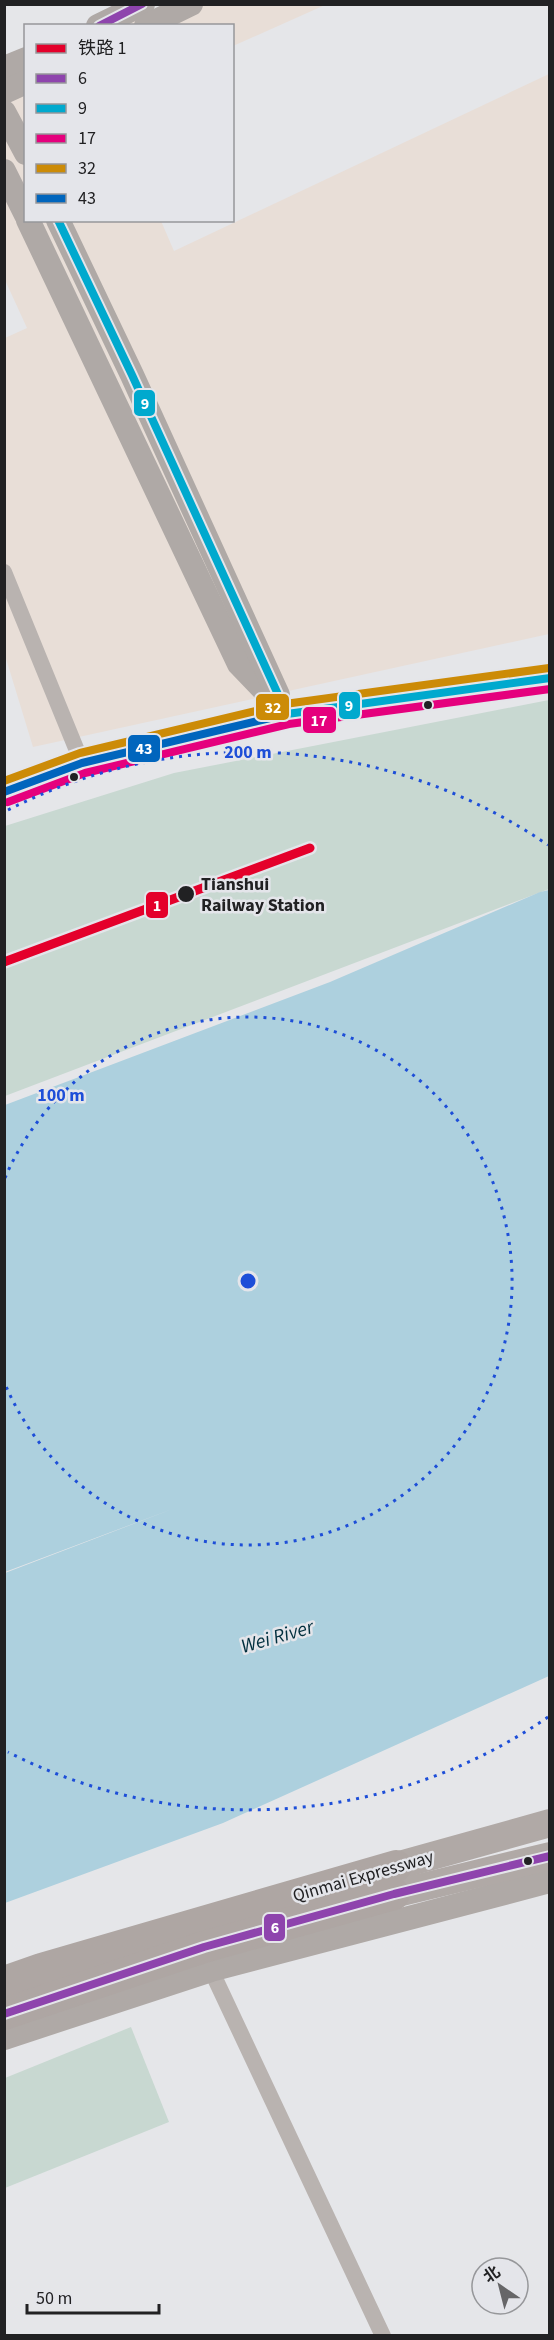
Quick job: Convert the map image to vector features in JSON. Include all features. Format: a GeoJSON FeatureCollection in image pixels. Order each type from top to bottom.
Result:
{"type":"FeatureCollection","features":[{"type":"Feature","properties":{"kind":"highway","name":"Qinmai Expressway"},"geometry":{"type":"LineString","coordinates":[[4,2014],[204,1947],[549,1823]]}},
{"type":"Feature","properties":{"kind":"highway","name":"Qinmai Expressway"},"geometry":{"type":"LineString","coordinates":[[4,1982],[41,1969],[395,1880],[549,1856]]}},
{"type":"Feature","properties":{"kind":"main road"},"geometry":{"type":"LineString","coordinates":[[102,24],[144,4]]}},
{"type":"Feature","properties":{"kind":"main road"},"geometry":{"type":"LineString","coordinates":[[150,24],[191,4]]}},
{"type":"Feature","properties":{"kind":"main road"},"geometry":{"type":"LineString","coordinates":[[4,68],[24,60]]}},
{"type":"Feature","properties":{"kind":"main road"},"geometry":{"type":"LineString","coordinates":[[4,92],[24,83]]}},
{"type":"Feature","properties":{"kind":"main road"},"geometry":{"type":"LineString","coordinates":[[4,112],[24,149]]}},
{"type":"Feature","properties":{"kind":"main road"},"geometry":{"type":"LineString","coordinates":[[4,171],[24,211]]}},
{"type":"Feature","properties":{"kind":"main road"},"geometry":{"type":"LineString","coordinates":[[29,222],[239,664],[286,714]]}},
{"type":"Feature","properties":{"kind":"main road"},"geometry":{"type":"LineString","coordinates":[[59,222],[132,375],[286,714]]}},
{"type":"Feature","properties":{"kind":"main road"},"geometry":{"type":"LineString","coordinates":[[4,792],[82,763],[286,714],[549,678]]}},
{"type":"Feature","properties":{"kind":"main road"},"geometry":{"type":"LineString","coordinates":[[4,2038],[211,1970],[549,1881]]}},
{"type":"Feature","properties":{"kind":"street"},"geometry":{"type":"LineString","coordinates":[[4,572],[82,763]]}},
{"type":"Feature","properties":{"kind":"street"},"geometry":{"type":"LineString","coordinates":[[211,1970],[383,2336]]}},
{"type":"Feature","properties":{"kind":"shaded area"},"geometry":{"type":"Polygon","coordinates":[[[167,5],[325,5],[234,46],[234,24],[124,24],[167,5]]]}},
{"type":"Feature","properties":{"kind":"shaded area"},"geometry":{"type":"Polygon","coordinates":[[[24,67],[24,222],[161,222],[174,251],[549,74],[549,634],[33,747],[4,652],[5,338],[27,328],[5,280],[4,76],[24,67]]]}},
{"type":"Feature","properties":{"kind":"shaded area"},"geometry":{"type":"Polygon","coordinates":[[[549,700],[549,889],[5,1096],[5,826],[174,773],[549,700]]]}},
{"type":"Feature","properties":{"kind":"shaded area"},"geometry":{"type":"Polygon","coordinates":[[[131,2027],[169,2122],[5,2188],[5,2078],[131,2027]]]}},
{"type":"Feature","properties":{"kind":"water","name":"Wei River"},"geometry":{"type":"Polygon","coordinates":[[[549,890],[549,1676],[223,1823],[5,1903],[5,1573],[175,1508],[5,1572],[5,1105],[330,982],[549,890]]]}},
{"type":"Feature","properties":{"kind":"rail line","name":"1"},"geometry":{"type":"LineString","coordinates":[[4,962],[310,848]]}},
{"type":"Feature","properties":{"kind":"transit line","name":"6"},"geometry":{"type":"LineString","coordinates":[[103,24],[142,4]]}},
{"type":"Feature","properties":{"kind":"transit line","name":"9"},"geometry":{"type":"LineString","coordinates":[[59,222],[132,375],[287,714],[550,678]]}},
{"type":"Feature","properties":{"kind":"transit line","name":"32"},"geometry":{"type":"LineString","coordinates":[[4,781],[80,753],[285,704],[549,668]]}},
{"type":"Feature","properties":{"kind":"transit line","name":"17"},"geometry":{"type":"LineString","coordinates":[[8,802],[85,773],[289,724],[550,689]]}},
{"type":"Feature","properties":{"kind":"transit line","name":"43"},"geometry":{"type":"LineString","coordinates":[[4,792],[82,763],[287,714]]}},
{"type":"Feature","properties":{"kind":"transit line","name":"6"},"geometry":{"type":"LineString","coordinates":[[4,2014],[204,1947],[394,1894],[550,1856]]}},
{"type":"Feature","properties":{"kind":"place","name":"Tianshui Railway Station"},"geometry":{"type":"Point","coordinates":[186,894]}}]}
